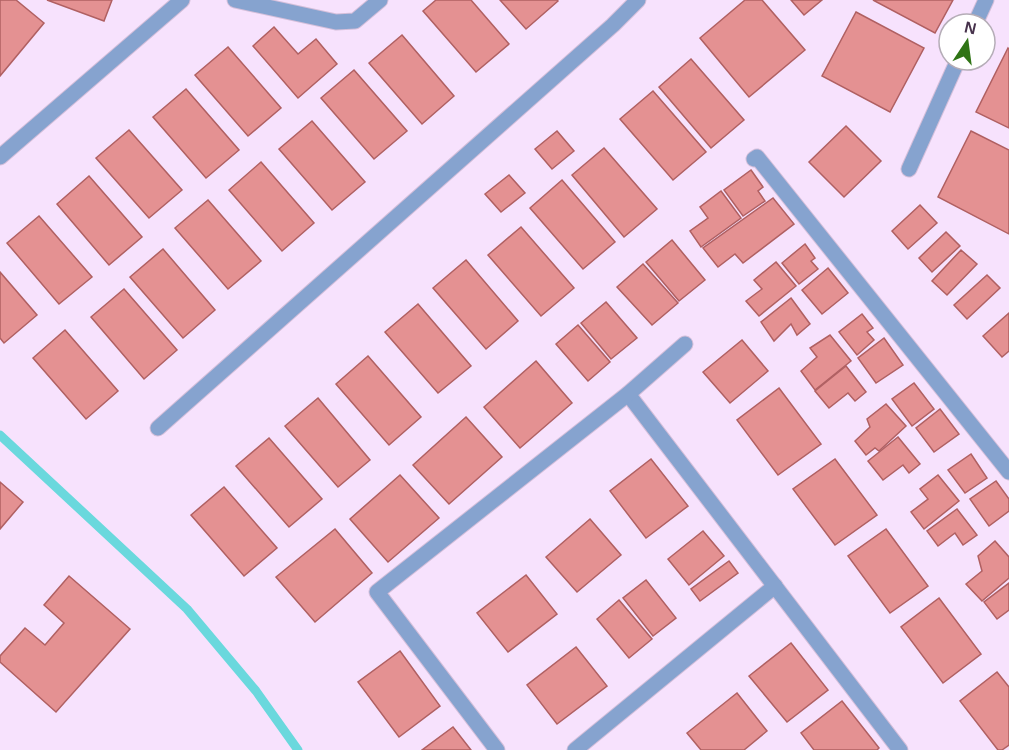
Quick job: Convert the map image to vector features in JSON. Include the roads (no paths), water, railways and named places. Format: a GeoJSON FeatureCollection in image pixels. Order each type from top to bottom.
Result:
{"type":"FeatureCollection","features":[{"type":"Feature","properties":{"kind":"street"},"geometry":{"type":"LineString","coordinates":[[0,157],[182,0]]}},
{"type":"Feature","properties":{"kind":"street"},"geometry":{"type":"LineString","coordinates":[[235,0],[336,22],[355,21],[380,0]]}},
{"type":"Feature","properties":{"kind":"street"},"geometry":{"type":"LineString","coordinates":[[158,428],[613,25],[638,0]]}},
{"type":"Feature","properties":{"kind":"street"},"geometry":{"type":"LineString","coordinates":[[909,170],[953,72]]}},
{"type":"Feature","properties":{"kind":"street"},"geometry":{"type":"LineString","coordinates":[[754,159],[757,157],[1009,472]]}},
{"type":"Feature","properties":{"kind":"street"},"geometry":{"type":"LineString","coordinates":[[497,750],[377,592],[627,394],[685,344]]}},
{"type":"Feature","properties":{"kind":"street"},"geometry":{"type":"LineString","coordinates":[[627,394],[900,750]]}},
{"type":"Feature","properties":{"kind":"street"},"geometry":{"type":"LineString","coordinates":[[575,750],[775,586]]}},
{"type":"Feature","properties":{"kind":"waterway"},"geometry":{"type":"LineString","coordinates":[[0,435],[187,609],[256,691],[298,750]]}}]}
